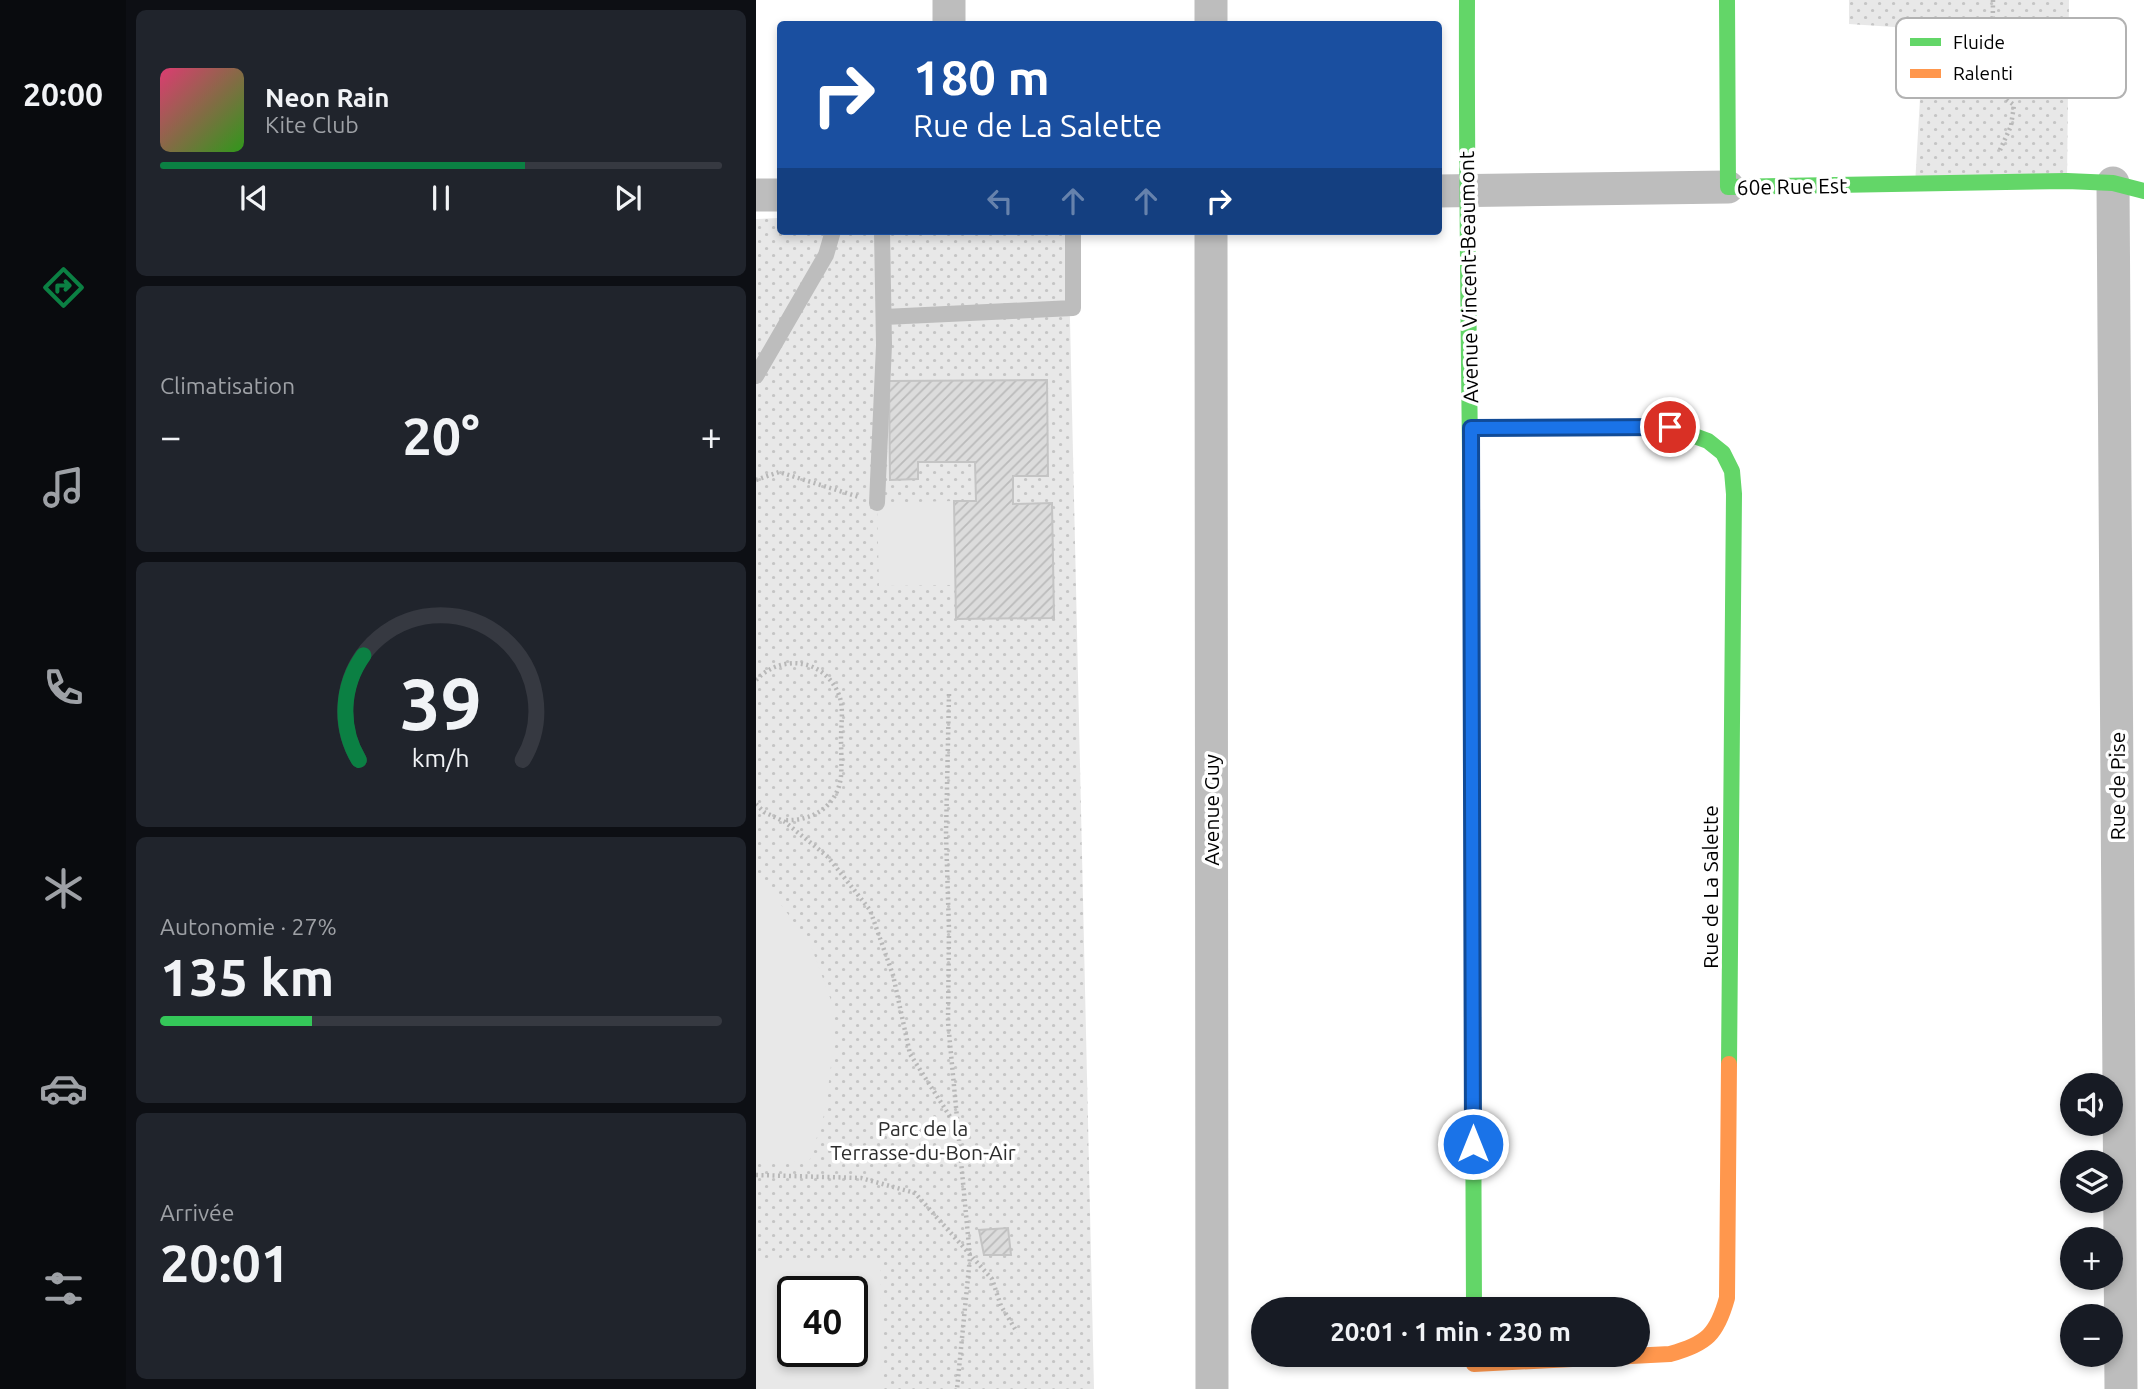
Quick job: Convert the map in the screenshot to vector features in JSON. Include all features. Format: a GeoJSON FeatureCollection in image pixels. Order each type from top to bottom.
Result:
{"type":"FeatureCollection","features":[{"type":"Feature","properties":{"kind":"street"},"geometry":{"type":"LineString","coordinates":[[949,0],[949,21]]}},
{"type":"Feature","properties":{"kind":"street"},"geometry":{"type":"LineString","coordinates":[[1211,0],[1211,21]]}},
{"type":"Feature","properties":{"kind":"street","name":"Avenue Vincent-Beaumont"},"geometry":{"type":"LineString","coordinates":[[1467,0],[1452,190],[1471,428],[1474,1297]]}},
{"type":"Feature","properties":{"kind":"street"},"geometry":{"type":"LineString","coordinates":[[1727,0],[1728,187]]}},
{"type":"Feature","properties":{"kind":"street","name":"60e Rue Est"},"geometry":{"type":"LineString","coordinates":[[1452,190],[2067,181],[2129,187]]}},
{"type":"Feature","properties":{"kind":"street","name":"Rue de Pise"},"geometry":{"type":"LineString","coordinates":[[2121,1389],[2131,1016],[2129,187]]}},
{"type":"Feature","properties":{"kind":"street"},"geometry":{"type":"LineString","coordinates":[[756,195],[777,195]]}},
{"type":"Feature","properties":{"kind":"street","name":"Avenue Guy"},"geometry":{"type":"LineString","coordinates":[[1211,235],[1212,1389]]}},
{"type":"Feature","properties":{"kind":"street","name":"Rue de La Salette"},"geometry":{"type":"LineString","coordinates":[[1471,428],[1670,427],[1698,435],[1719,448],[1731,468],[1734,494],[1727,1298],[1722,1320],[1712,1335],[1696,1348],[1670,1354],[1474,1369]]}},
{"type":"Feature","properties":{"kind":"lane"},"geometry":{"type":"LineString","coordinates":[[756,376],[826,255],[832,235]]}},
{"type":"Feature","properties":{"kind":"lane"},"geometry":{"type":"LineString","coordinates":[[877,503],[884,317],[882,235]]}},
{"type":"Feature","properties":{"kind":"lane"},"geometry":{"type":"LineString","coordinates":[[884,317],[1073,309],[1073,235]]}},
{"type":"Feature","properties":{"kind":"path"},"geometry":{"type":"LineString","coordinates":[[1993,0],[1993,18]]}},
{"type":"Feature","properties":{"kind":"path"},"geometry":{"type":"LineString","coordinates":[[2000,183],[2000,150],[2011,126],[2014,105],[2005,98]]}},
{"type":"Feature","properties":{"kind":"path"},"geometry":{"type":"LineString","coordinates":[[756,480],[779,472],[877,503]]}},
{"type":"Feature","properties":{"kind":"path"},"geometry":{"type":"LineString","coordinates":[[756,680],[776,665],[790,662],[807,664],[822,671],[834,683],[841,698],[841,777],[836,793],[827,807],[813,817],[797,821],[780,819]]}},
{"type":"Feature","properties":{"kind":"path"},"geometry":{"type":"LineString","coordinates":[[949,694],[946,834],[948,1022],[970,1257],[957,1389]]}},
{"type":"Feature","properties":{"kind":"path"},"geometry":{"type":"LineString","coordinates":[[756,804],[764,812],[780,819],[828,857],[870,909],[892,975],[910,1054],[959,1129]]}},
{"type":"Feature","properties":{"kind":"path"},"geometry":{"type":"LineString","coordinates":[[756,1175],[861,1178],[915,1193],[992,1279],[1001,1306],[1017,1332]]}},
{"type":"Feature","properties":{"kind":"green space"},"geometry":{"type":"Polygon","coordinates":[[[1849,0],[2069,0],[2069,18],[1896,18],[1896,27],[1849,24],[1849,0]]]}},
{"type":"Feature","properties":{"kind":"green space"},"geometry":{"type":"Polygon","coordinates":[[[1920,98],[2068,98],[2067,181],[1915,185],[1920,98]]]}},
{"type":"Feature","properties":{"kind":"green space","name":"Parc de la Terrasse-du-Bon-Air"},"geometry":{"type":"Polygon","coordinates":[[[777,218],[777,235],[1068,235],[1094,1389],[756,1389],[756,219],[777,218]]]}},
{"type":"Feature","properties":{"kind":"green space"},"geometry":{"type":"Polygon","coordinates":[[[954,501],[956,585],[879,586],[877,503],[954,501]]]}},
{"type":"Feature","properties":{"kind":"green space"},"geometry":{"type":"Polygon","coordinates":[[[756,876],[777,899],[811,946],[832,1003],[832,1058],[825,1112],[809,1162],[756,1160],[756,876]]]}},
{"type":"Feature","properties":{"kind":"green space"},"geometry":{"type":"Polygon","coordinates":[[[880,1259],[882,1389],[756,1389],[756,1260],[880,1259]]]}},
{"type":"Feature","properties":{"kind":"building"},"geometry":{"type":"Polygon","coordinates":[[[1047,380],[1048,476],[1013,476],[1013,504],[1052,503],[1054,618],[956,619],[954,501],[976,501],[975,462],[918,462],[918,479],[890,480],[889,381],[1047,380]]]}},
{"type":"Feature","properties":{"kind":"building"},"geometry":{"type":"Polygon","coordinates":[[[1008,1228],[1011,1255],[984,1255],[979,1230],[1008,1228]]]}},
{"type":"Feature","properties":{"kind":"traffic: fast"},"geometry":{"type":"LineString","coordinates":[[1467,0],[1472,684]]}},
{"type":"Feature","properties":{"kind":"traffic: fast"},"geometry":{"type":"LineString","coordinates":[[1727,0],[1728,187],[2067,181],[2113,183],[2144,191]]}},
{"type":"Feature","properties":{"kind":"traffic: fast"},"geometry":{"type":"LineString","coordinates":[[1471,428],[1670,427],[1708,441],[1723,453],[1732,471],[1734,494],[1729,1064]]}},
{"type":"Feature","properties":{"kind":"traffic: fast"},"geometry":{"type":"LineString","coordinates":[[1473,1061],[1474,1297]]}},
{"type":"Feature","properties":{"kind":"traffic: slow"},"geometry":{"type":"LineString","coordinates":[[1472,684],[1473,1061]]}},
{"type":"Feature","properties":{"kind":"traffic: slow"},"geometry":{"type":"LineString","coordinates":[[1650,1355],[1670,1354],[1693,1346],[1709,1336],[1719,1321],[1727,1298],[1729,1064]]}},
{"type":"Feature","properties":{"kind":"route"},"geometry":{"type":"LineString","coordinates":[[1473,1144],[1471,428],[1670,427]]}}]}
